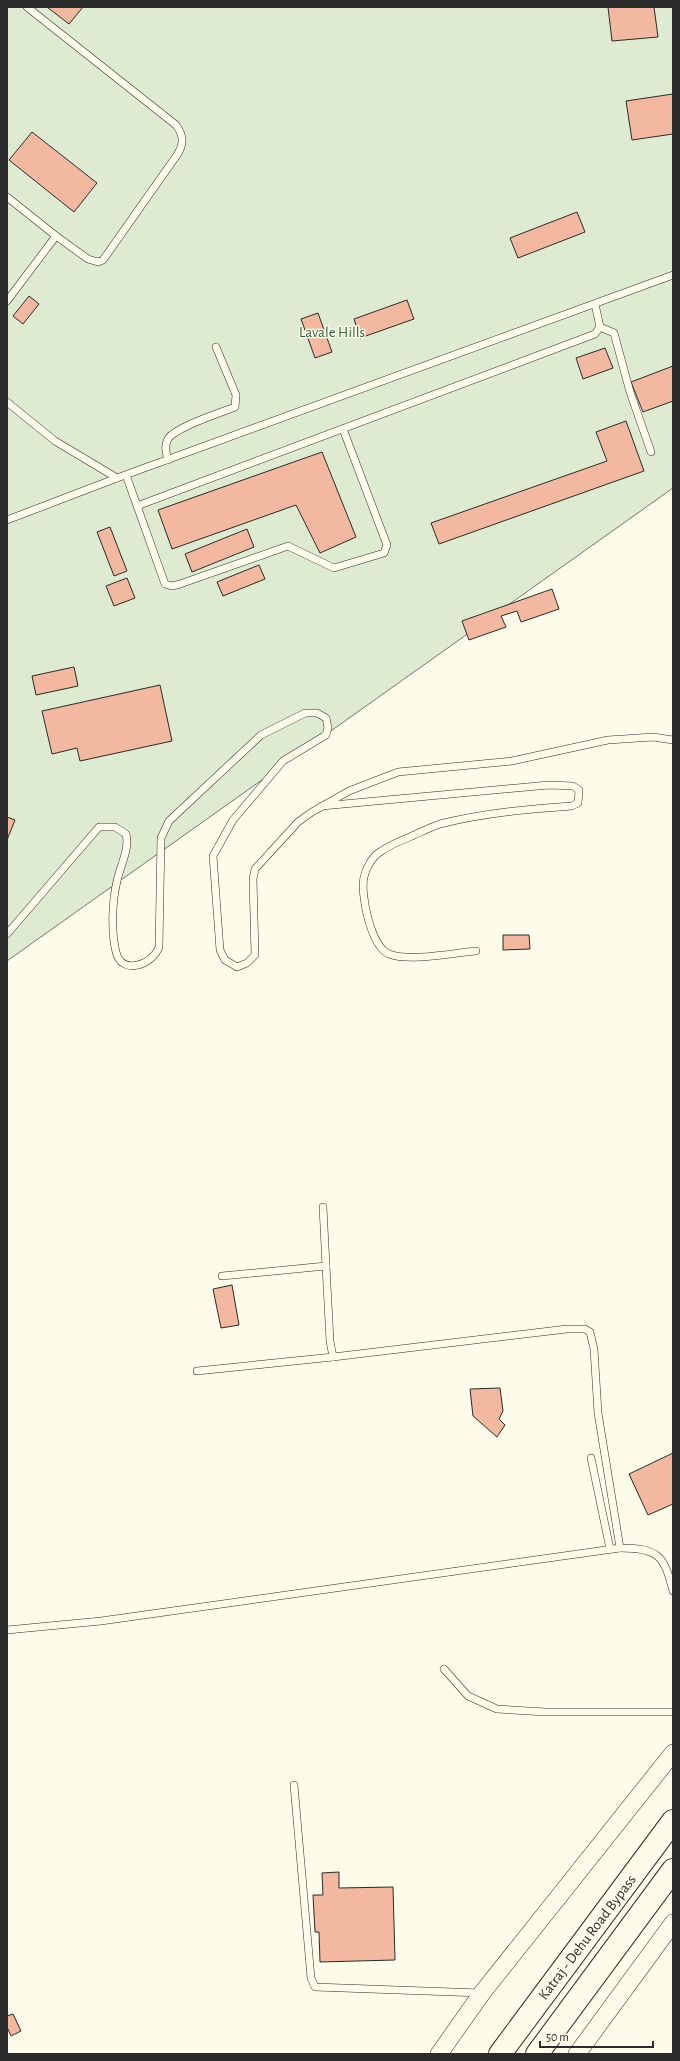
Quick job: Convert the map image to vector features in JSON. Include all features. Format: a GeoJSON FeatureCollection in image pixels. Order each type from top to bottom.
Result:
{"type":"FeatureCollection","features":[{"type":"Feature","properties":{"kind":"highway","name":"Katraj - Dehu Road Bypass"},"geometry":{"type":"LineString","coordinates":[[500,2054],[673,1821]]}},
{"type":"Feature","properties":{"kind":"highway","name":"Katraj - Dehu Road Bypass"},"geometry":{"type":"LineString","coordinates":[[537,2054],[673,1870]]}},
{"type":"Feature","properties":{"kind":"street"},"geometry":{"type":"LineString","coordinates":[[439,2054],[482,1993],[673,1753]]}},
{"type":"Feature","properties":{"kind":"street"},"geometry":{"type":"LineString","coordinates":[[577,2054],[673,1923]]}},
{"type":"Feature","properties":{"kind":"lane"},"geometry":{"type":"LineString","coordinates":[[7,197],[88,259],[98,262],[103,260],[182,148],[183,138],[176,125],[27,7]]}},
{"type":"Feature","properties":{"kind":"lane"},"geometry":{"type":"LineString","coordinates":[[7,301],[56,236]]}},
{"type":"Feature","properties":{"kind":"lane"},"geometry":{"type":"LineString","coordinates":[[7,520],[117,478],[673,275]]}},
{"type":"Feature","properties":{"kind":"lane"},"geometry":{"type":"LineString","coordinates":[[137,506],[595,334],[600,327],[595,304]]}},
{"type":"Feature","properties":{"kind":"lane"},"geometry":{"type":"LineString","coordinates":[[600,327],[614,333],[630,392],[651,452]]}},
{"type":"Feature","properties":{"kind":"lane"},"geometry":{"type":"LineString","coordinates":[[168,460],[165,447],[169,438],[179,428],[235,407],[236,395],[216,347]]}},
{"type":"Feature","properties":{"kind":"lane"},"geometry":{"type":"LineString","coordinates":[[7,402],[55,441],[117,478]]}},
{"type":"Feature","properties":{"kind":"lane"},"geometry":{"type":"LineString","coordinates":[[126,475],[165,584],[172,586],[288,546],[334,568],[384,553],[386,551],[387,543],[343,429]]}},
{"type":"Feature","properties":{"kind":"lane"},"geometry":{"type":"LineString","coordinates":[[7,934],[99,827],[116,827],[126,834],[128,842],[116,882],[113,922],[116,953],[120,960],[127,965],[137,965],[151,960],[156,955],[159,947],[161,838],[169,821],[261,735],[306,713],[317,714],[326,718],[326,735],[283,761],[234,820],[212,856],[222,955],[230,964],[237,967],[252,959],[255,955],[253,879],[255,869],[298,822],[321,806],[349,791],[398,772],[512,761],[608,740],[653,738],[673,740]]}},
{"type":"Feature","properties":{"kind":"lane"},"geometry":{"type":"LineString","coordinates":[[321,806],[549,785],[573,786],[579,790],[578,803],[572,806],[489,815],[440,824],[401,840],[379,852],[368,866],[363,879],[365,904],[371,934],[379,947],[386,953],[409,957],[476,951]]}},
{"type":"Feature","properties":{"kind":"lane"},"geometry":{"type":"LineString","coordinates":[[323,1207],[330,1341],[333,1357]]}},
{"type":"Feature","properties":{"kind":"lane"},"geometry":{"type":"LineString","coordinates":[[222,1276],[326,1266]]}},
{"type":"Feature","properties":{"kind":"lane"},"geometry":{"type":"LineString","coordinates":[[197,1371],[333,1357],[567,1329],[585,1329],[590,1332],[594,1349],[598,1413],[620,1548]]}},
{"type":"Feature","properties":{"kind":"lane"},"geometry":{"type":"LineString","coordinates":[[591,1458],[610,1549]]}},
{"type":"Feature","properties":{"kind":"lane"},"geometry":{"type":"LineString","coordinates":[[7,1630],[101,1621],[620,1548],[638,1548],[658,1555],[667,1567],[673,1591]]}},
{"type":"Feature","properties":{"kind":"lane"},"geometry":{"type":"LineString","coordinates":[[444,1669],[468,1696],[497,1709],[546,1712],[673,1712]]}},
{"type":"Feature","properties":{"kind":"lane"},"geometry":{"type":"LineString","coordinates":[[294,1785],[311,1978],[315,1987],[482,1993]]}},
{"type":"Feature","properties":{"kind":"green space","name":"Lavale Hills"},"geometry":{"type":"Polygon","coordinates":[[[7,7],[673,7],[673,488],[7,961],[7,7]]]}},
{"type":"Feature","properties":{"kind":"building"},"geometry":{"type":"Polygon","coordinates":[[[47,7],[83,7],[69,24],[47,7]]]}},
{"type":"Feature","properties":{"kind":"building"},"geometry":{"type":"Polygon","coordinates":[[[608,7],[654,7],[658,37],[612,41],[608,7]]]}},
{"type":"Feature","properties":{"kind":"building"},"geometry":{"type":"Polygon","coordinates":[[[673,94],[673,134],[632,140],[626,101],[673,94]]]}},
{"type":"Feature","properties":{"kind":"building"},"geometry":{"type":"Polygon","coordinates":[[[32,132],[97,183],[74,212],[9,160],[32,132]]]}},
{"type":"Feature","properties":{"kind":"building"},"geometry":{"type":"Polygon","coordinates":[[[577,212],[585,232],[518,258],[510,238],[577,212]]]}},
{"type":"Feature","properties":{"kind":"building"},"geometry":{"type":"Polygon","coordinates":[[[29,296],[39,304],[23,324],[13,316],[29,296]]]}},
{"type":"Feature","properties":{"kind":"building"},"geometry":{"type":"Polygon","coordinates":[[[407,300],[414,319],[360,338],[354,319],[407,300]]]}},
{"type":"Feature","properties":{"kind":"building"},"geometry":{"type":"Polygon","coordinates":[[[318,313],[332,352],[315,358],[301,319],[318,313]]]}},
{"type":"Feature","properties":{"kind":"building"},"geometry":{"type":"Polygon","coordinates":[[[605,348],[613,368],[583,379],[576,358],[605,348]]]}},
{"type":"Feature","properties":{"kind":"building"},"geometry":{"type":"Polygon","coordinates":[[[673,366],[673,401],[643,412],[631,382],[673,366]]]}},
{"type":"Feature","properties":{"kind":"building"},"geometry":{"type":"Polygon","coordinates":[[[626,421],[644,471],[439,544],[431,523],[607,461],[596,432],[626,421]]]}},
{"type":"Feature","properties":{"kind":"building"},"geometry":{"type":"Polygon","coordinates":[[[322,452],[356,537],[320,553],[296,505],[172,549],[158,510],[322,452]]]}},
{"type":"Feature","properties":{"kind":"building"},"geometry":{"type":"Polygon","coordinates":[[[110,527],[127,571],[114,576],[97,532],[110,527]]]}},
{"type":"Feature","properties":{"kind":"building"},"geometry":{"type":"Polygon","coordinates":[[[247,529],[254,547],[192,572],[185,554],[247,529]]]}},
{"type":"Feature","properties":{"kind":"building"},"geometry":{"type":"Polygon","coordinates":[[[259,565],[265,579],[223,596],[217,582],[259,565]]]}},
{"type":"Feature","properties":{"kind":"building"},"geometry":{"type":"Polygon","coordinates":[[[127,578],[135,598],[114,606],[106,586],[127,578]]]}},
{"type":"Feature","properties":{"kind":"building"},"geometry":{"type":"Polygon","coordinates":[[[552,589],[559,609],[521,622],[517,611],[501,616],[506,627],[469,640],[462,621],[552,589]]]}},
{"type":"Feature","properties":{"kind":"building"},"geometry":{"type":"Polygon","coordinates":[[[74,667],[78,686],[36,695],[32,676],[74,667]]]}},
{"type":"Feature","properties":{"kind":"building"},"geometry":{"type":"Polygon","coordinates":[[[160,685],[172,741],[80,761],[77,748],[52,754],[42,711],[160,685]]]}},
{"type":"Feature","properties":{"kind":"building"},"geometry":{"type":"Polygon","coordinates":[[[7,817],[15,820],[7,840],[7,817]]]}},
{"type":"Feature","properties":{"kind":"building"},"geometry":{"type":"Polygon","coordinates":[[[503,935],[529,935],[530,949],[503,950],[503,935]]]}},
{"type":"Feature","properties":{"kind":"building"},"geometry":{"type":"Polygon","coordinates":[[[232,1285],[239,1325],[221,1328],[213,1289],[232,1285]]]}},
{"type":"Feature","properties":{"kind":"building"},"geometry":{"type":"Polygon","coordinates":[[[500,1388],[503,1411],[499,1419],[505,1425],[497,1437],[473,1416],[470,1389],[500,1388]]]}},
{"type":"Feature","properties":{"kind":"building"},"geometry":{"type":"Polygon","coordinates":[[[673,1453],[673,1504],[648,1515],[629,1474],[673,1453]]]}},
{"type":"Feature","properties":{"kind":"building"},"geometry":{"type":"Polygon","coordinates":[[[339,1872],[339,1888],[393,1887],[395,1960],[320,1962],[319,1932],[315,1932],[313,1895],[323,1895],[322,1873],[339,1872]]]}},
{"type":"Feature","properties":{"kind":"building"},"geometry":{"type":"Polygon","coordinates":[[[13,2014],[21,2031],[11,2036],[7,2027],[7,2016],[13,2014]]]}}]}
